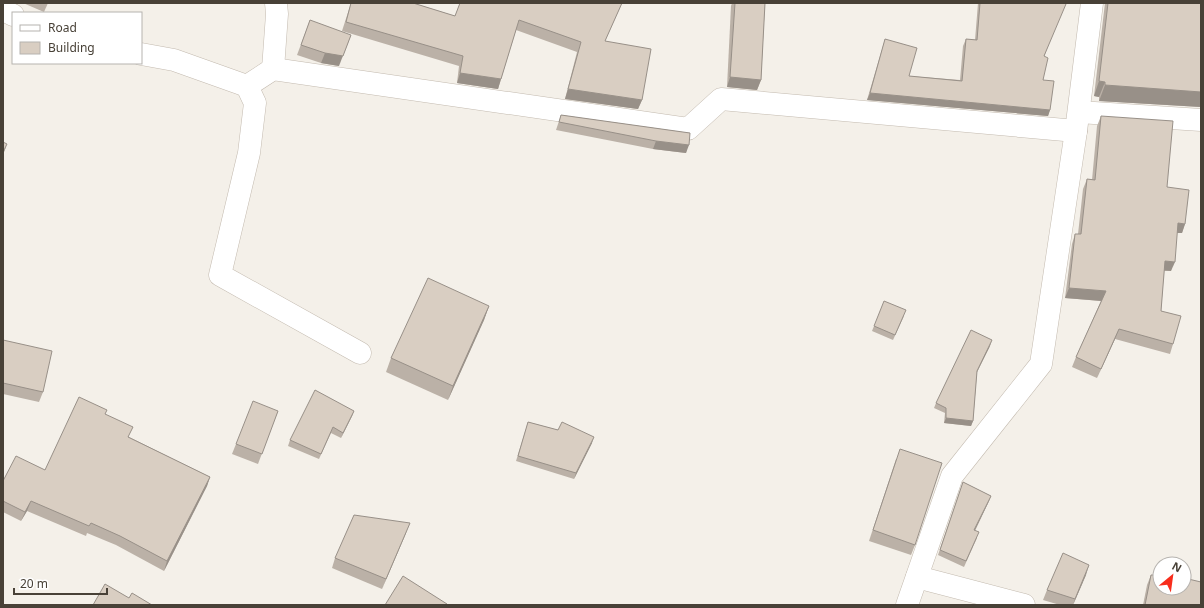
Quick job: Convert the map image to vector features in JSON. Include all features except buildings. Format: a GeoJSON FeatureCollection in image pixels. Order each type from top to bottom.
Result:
{"type":"FeatureCollection","features":[{"type":"Feature","properties":{"kind":"street"},"geometry":{"type":"LineString","coordinates":[[273,69],[278,14],[276,3]]}},
{"type":"Feature","properties":{"kind":"street"},"geometry":{"type":"LineString","coordinates":[[907,605],[952,476],[1041,364],[1078,122],[1092,3]]}},
{"type":"Feature","properties":{"kind":"street"},"geometry":{"type":"LineString","coordinates":[[3,10],[12,14]]}},
{"type":"Feature","properties":{"kind":"street"},"geometry":{"type":"LineString","coordinates":[[142,54],[174,60],[247,86],[255,103],[249,154],[220,275],[360,353]]}},
{"type":"Feature","properties":{"kind":"street"},"geometry":{"type":"LineString","coordinates":[[247,86],[273,69],[688,129],[721,99],[1078,122],[1201,120]]}},
{"type":"Feature","properties":{"kind":"street"},"geometry":{"type":"LineString","coordinates":[[917,577],[1024,605]]}}]}
